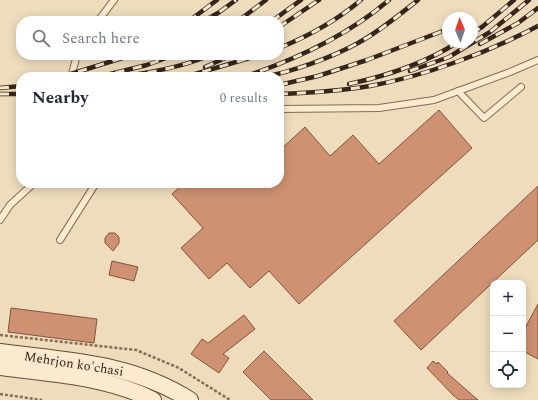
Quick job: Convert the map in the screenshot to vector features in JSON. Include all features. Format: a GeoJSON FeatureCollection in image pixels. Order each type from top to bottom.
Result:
{"type":"FeatureCollection","features":[{"type":"Feature","properties":{"kind":"main road","name":"Mehrjon ko'chasi"},"geometry":{"type":"LineString","coordinates":[[0,352],[99,364],[123,370],[164,386],[190,400]]}},
{"type":"Feature","properties":{"kind":"main road","name":"Mehrjon ko'chasi"},"geometry":{"type":"LineString","coordinates":[[0,367],[96,380],[119,386],[153,400]]}},
{"type":"Feature","properties":{"kind":"lane"},"geometry":{"type":"LineString","coordinates":[[102,16],[114,0]]}},
{"type":"Feature","properties":{"kind":"lane"},"geometry":{"type":"LineString","coordinates":[[72,72],[76,60]]}},
{"type":"Feature","properties":{"kind":"lane"},"geometry":{"type":"LineString","coordinates":[[284,109],[379,108],[434,100],[538,60]]}},
{"type":"Feature","properties":{"kind":"lane"},"geometry":{"type":"LineString","coordinates":[[458,91],[484,118],[521,87]]}},
{"type":"Feature","properties":{"kind":"lane"},"geometry":{"type":"LineString","coordinates":[[0,220],[10,204],[28,188]]}},
{"type":"Feature","properties":{"kind":"lane"},"geometry":{"type":"LineString","coordinates":[[60,240],[93,188]]}},
{"type":"Feature","properties":{"kind":"path"},"geometry":{"type":"LineString","coordinates":[[0,394],[42,400]]}},
{"type":"Feature","properties":{"kind":"building"},"geometry":{"type":"Polygon","coordinates":[[[439,110],[472,148],[299,304],[269,271],[250,288],[227,263],[209,279],[181,248],[203,228],[172,194],[179,188],[284,188],[284,146],[305,127],[330,156],[353,135],[379,164],[439,110]]]}},
{"type":"Feature","properties":{"kind":"building"},"geometry":{"type":"Polygon","coordinates":[[[538,186],[538,240],[495,280],[490,280],[490,285],[421,350],[394,321],[538,186]]]}},
{"type":"Feature","properties":{"kind":"building"},"geometry":{"type":"Polygon","coordinates":[[[109,233],[115,233],[119,237],[119,243],[113,251],[105,243],[105,238],[109,233]]]}},
{"type":"Feature","properties":{"kind":"building"},"geometry":{"type":"Polygon","coordinates":[[[112,261],[138,267],[134,281],[109,275],[112,261]]]}},
{"type":"Feature","properties":{"kind":"building"},"geometry":{"type":"Polygon","coordinates":[[[538,304],[538,359],[526,353],[526,326],[538,304]]]}},
{"type":"Feature","properties":{"kind":"building"},"geometry":{"type":"Polygon","coordinates":[[[11,308],[97,319],[94,343],[8,332],[11,308]]]}},
{"type":"Feature","properties":{"kind":"building"},"geometry":{"type":"Polygon","coordinates":[[[244,315],[255,329],[223,354],[229,358],[219,373],[191,354],[202,339],[208,343],[244,315]]]}},
{"type":"Feature","properties":{"kind":"building"},"geometry":{"type":"Polygon","coordinates":[[[264,351],[313,400],[271,400],[243,372],[264,351]]]}},
{"type":"Feature","properties":{"kind":"building"},"geometry":{"type":"Polygon","coordinates":[[[433,361],[437,364],[438,362],[448,372],[447,373],[478,400],[459,400],[453,395],[427,368],[433,361]]]}},
{"type":"Feature","properties":{"kind":"railway"},"geometry":{"type":"LineString","coordinates":[[196,16],[217,0]]}},
{"type":"Feature","properties":{"kind":"railway"},"geometry":{"type":"LineString","coordinates":[[213,16],[236,0]]}},
{"type":"Feature","properties":{"kind":"railway"},"geometry":{"type":"LineString","coordinates":[[245,16],[266,0]]}},
{"type":"Feature","properties":{"kind":"railway"},"geometry":{"type":"LineString","coordinates":[[279,16],[301,0]]}},
{"type":"Feature","properties":{"kind":"railway"},"geometry":{"type":"LineString","coordinates":[[284,24],[319,0]]}},
{"type":"Feature","properties":{"kind":"railway"},"geometry":{"type":"LineString","coordinates":[[284,46],[322,27],[342,15],[361,0]]}},
{"type":"Feature","properties":{"kind":"railway"},"geometry":{"type":"LineString","coordinates":[[257,72],[282,63],[320,46],[356,25],[389,0]]}},
{"type":"Feature","properties":{"kind":"railway"},"geometry":{"type":"LineString","coordinates":[[284,72],[325,59],[348,48],[382,28],[418,0]]}},
{"type":"Feature","properties":{"kind":"railway"},"geometry":{"type":"LineString","coordinates":[[478,29],[514,0]]}},
{"type":"Feature","properties":{"kind":"railway"},"geometry":{"type":"LineString","coordinates":[[410,71],[449,57],[490,32],[529,0]]}},
{"type":"Feature","properties":{"kind":"railway"},"geometry":{"type":"LineString","coordinates":[[480,44],[518,23],[538,8]]}},
{"type":"Feature","properties":{"kind":"railway"},"geometry":{"type":"LineString","coordinates":[[284,94],[324,92],[359,88],[391,82],[478,54],[538,26]]}},
{"type":"Feature","properties":{"kind":"railway"},"geometry":{"type":"LineString","coordinates":[[284,84],[318,76],[367,60],[442,31]]}},
{"type":"Feature","properties":{"kind":"railway"},"geometry":{"type":"LineString","coordinates":[[349,84],[405,68],[449,48]]}},
{"type":"Feature","properties":{"kind":"railway"},"geometry":{"type":"LineString","coordinates":[[77,72],[116,60]]}},
{"type":"Feature","properties":{"kind":"railway"},"geometry":{"type":"LineString","coordinates":[[118,72],[160,60]]}},
{"type":"Feature","properties":{"kind":"railway"},"geometry":{"type":"LineString","coordinates":[[150,72],[199,60]]}},
{"type":"Feature","properties":{"kind":"railway"},"geometry":{"type":"LineString","coordinates":[[205,67],[221,60]]}},
{"type":"Feature","properties":{"kind":"railway"},"geometry":{"type":"LineString","coordinates":[[202,72],[243,60]]}},
{"type":"Feature","properties":{"kind":"railway"},"geometry":{"type":"LineString","coordinates":[[0,88],[16,86]]}},
{"type":"Feature","properties":{"kind":"railway"},"geometry":{"type":"LineString","coordinates":[[0,94],[16,94]]}}]}
